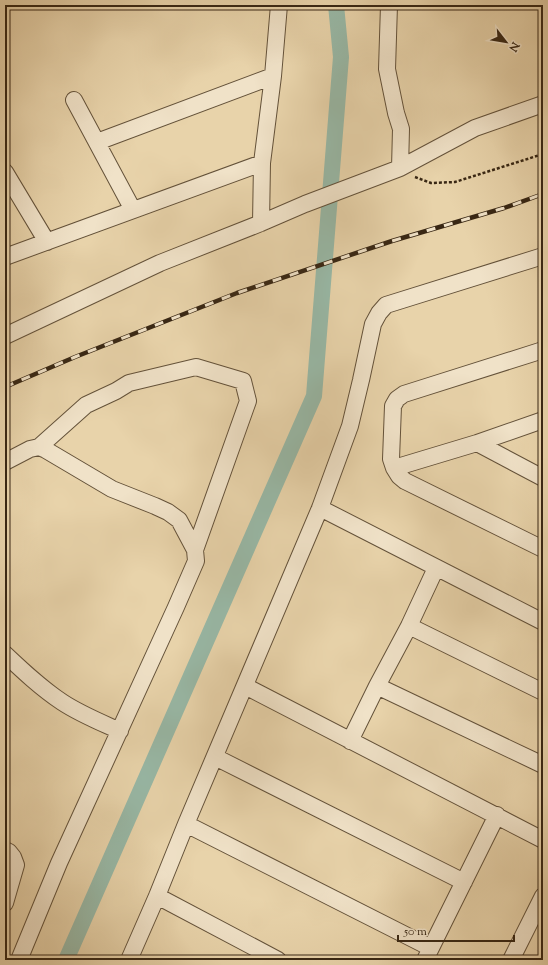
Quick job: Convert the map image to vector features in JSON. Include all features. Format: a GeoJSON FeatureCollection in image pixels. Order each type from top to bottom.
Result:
{"type":"FeatureCollection","features":[{"type":"Feature","properties":{"kind":"street"},"geometry":{"type":"LineString","coordinates":[[261,223],[262,163],[273,76],[279,5]]}},
{"type":"Feature","properties":{"kind":"street"},"geometry":{"type":"LineString","coordinates":[[389,5],[386,69],[401,129],[400,168]]}},
{"type":"Feature","properties":{"kind":"street"},"geometry":{"type":"LineString","coordinates":[[96,142],[273,76]]}},
{"type":"Feature","properties":{"kind":"street"},"geometry":{"type":"LineString","coordinates":[[74,100],[133,210]]}},
{"type":"Feature","properties":{"kind":"street"},"geometry":{"type":"LineString","coordinates":[[5,336],[160,263],[305,204],[400,168],[475,128],[543,104]]}},
{"type":"Feature","properties":{"kind":"street"},"geometry":{"type":"LineString","coordinates":[[5,258],[262,163]]}},
{"type":"Feature","properties":{"kind":"street"},"geometry":{"type":"LineString","coordinates":[[5,172],[46,242]]}},
{"type":"Feature","properties":{"kind":"street"},"geometry":{"type":"LineString","coordinates":[[128,960],[157,896],[320,508],[350,426],[373,324],[379,313],[386,305],[543,256]]}},
{"type":"Feature","properties":{"kind":"street"},"geometry":{"type":"LineString","coordinates":[[543,350],[404,394],[397,399],[393,406],[392,459],[394,468],[399,476],[405,481],[543,549]]}},
{"type":"Feature","properties":{"kind":"street"},"geometry":{"type":"LineString","coordinates":[[5,462],[30,449],[39,447],[86,405],[116,391],[129,383],[196,367],[243,381],[248,401],[195,550]]}},
{"type":"Feature","properties":{"kind":"street"},"geometry":{"type":"LineString","coordinates":[[394,468],[477,443],[543,420]]}},
{"type":"Feature","properties":{"kind":"street"},"geometry":{"type":"LineString","coordinates":[[477,443],[543,478]]}},
{"type":"Feature","properties":{"kind":"street"},"geometry":{"type":"LineString","coordinates":[[5,954],[18,960],[59,863],[196,561],[195,550],[179,520],[168,512],[112,489],[39,447]]}},
{"type":"Feature","properties":{"kind":"street"},"geometry":{"type":"LineString","coordinates":[[320,508],[543,622]]}},
{"type":"Feature","properties":{"kind":"street"},"geometry":{"type":"LineString","coordinates":[[350,741],[377,686],[410,626],[436,568]]}},
{"type":"Feature","properties":{"kind":"street"},"geometry":{"type":"LineString","coordinates":[[410,626],[543,692]]}},
{"type":"Feature","properties":{"kind":"street"},"geometry":{"type":"LineString","coordinates":[[5,654],[42,688],[62,703],[84,715],[120,731]]}},
{"type":"Feature","properties":{"kind":"street"},"geometry":{"type":"LineString","coordinates":[[245,686],[543,840]]}},
{"type":"Feature","properties":{"kind":"street"},"geometry":{"type":"LineString","coordinates":[[377,686],[543,765]]}},
{"type":"Feature","properties":{"kind":"street"},"geometry":{"type":"LineString","coordinates":[[215,756],[464,882]]}},
{"type":"Feature","properties":{"kind":"street"},"geometry":{"type":"LineString","coordinates":[[186,824],[428,954],[497,815]]}},
{"type":"Feature","properties":{"kind":"street"},"geometry":{"type":"LineString","coordinates":[[5,850],[13,857],[16,865],[5,903]]}},
{"type":"Feature","properties":{"kind":"street"},"geometry":{"type":"LineString","coordinates":[[157,896],[278,960]]}},
{"type":"Feature","properties":{"kind":"street"},"geometry":{"type":"LineString","coordinates":[[511,960],[538,920],[543,896]]}},
{"type":"Feature","properties":{"kind":"path"},"geometry":{"type":"LineString","coordinates":[[400,168],[416,178],[432,183],[455,182],[543,154]]}},
{"type":"Feature","properties":{"kind":"waterway"},"geometry":{"type":"LineString","coordinates":[[66,960],[314,396],[341,57],[336,5]]}},
{"type":"Feature","properties":{"kind":"railway"},"geometry":{"type":"LineString","coordinates":[[5,387],[75,357],[237,293],[392,241],[504,208],[543,194]]}}]}
